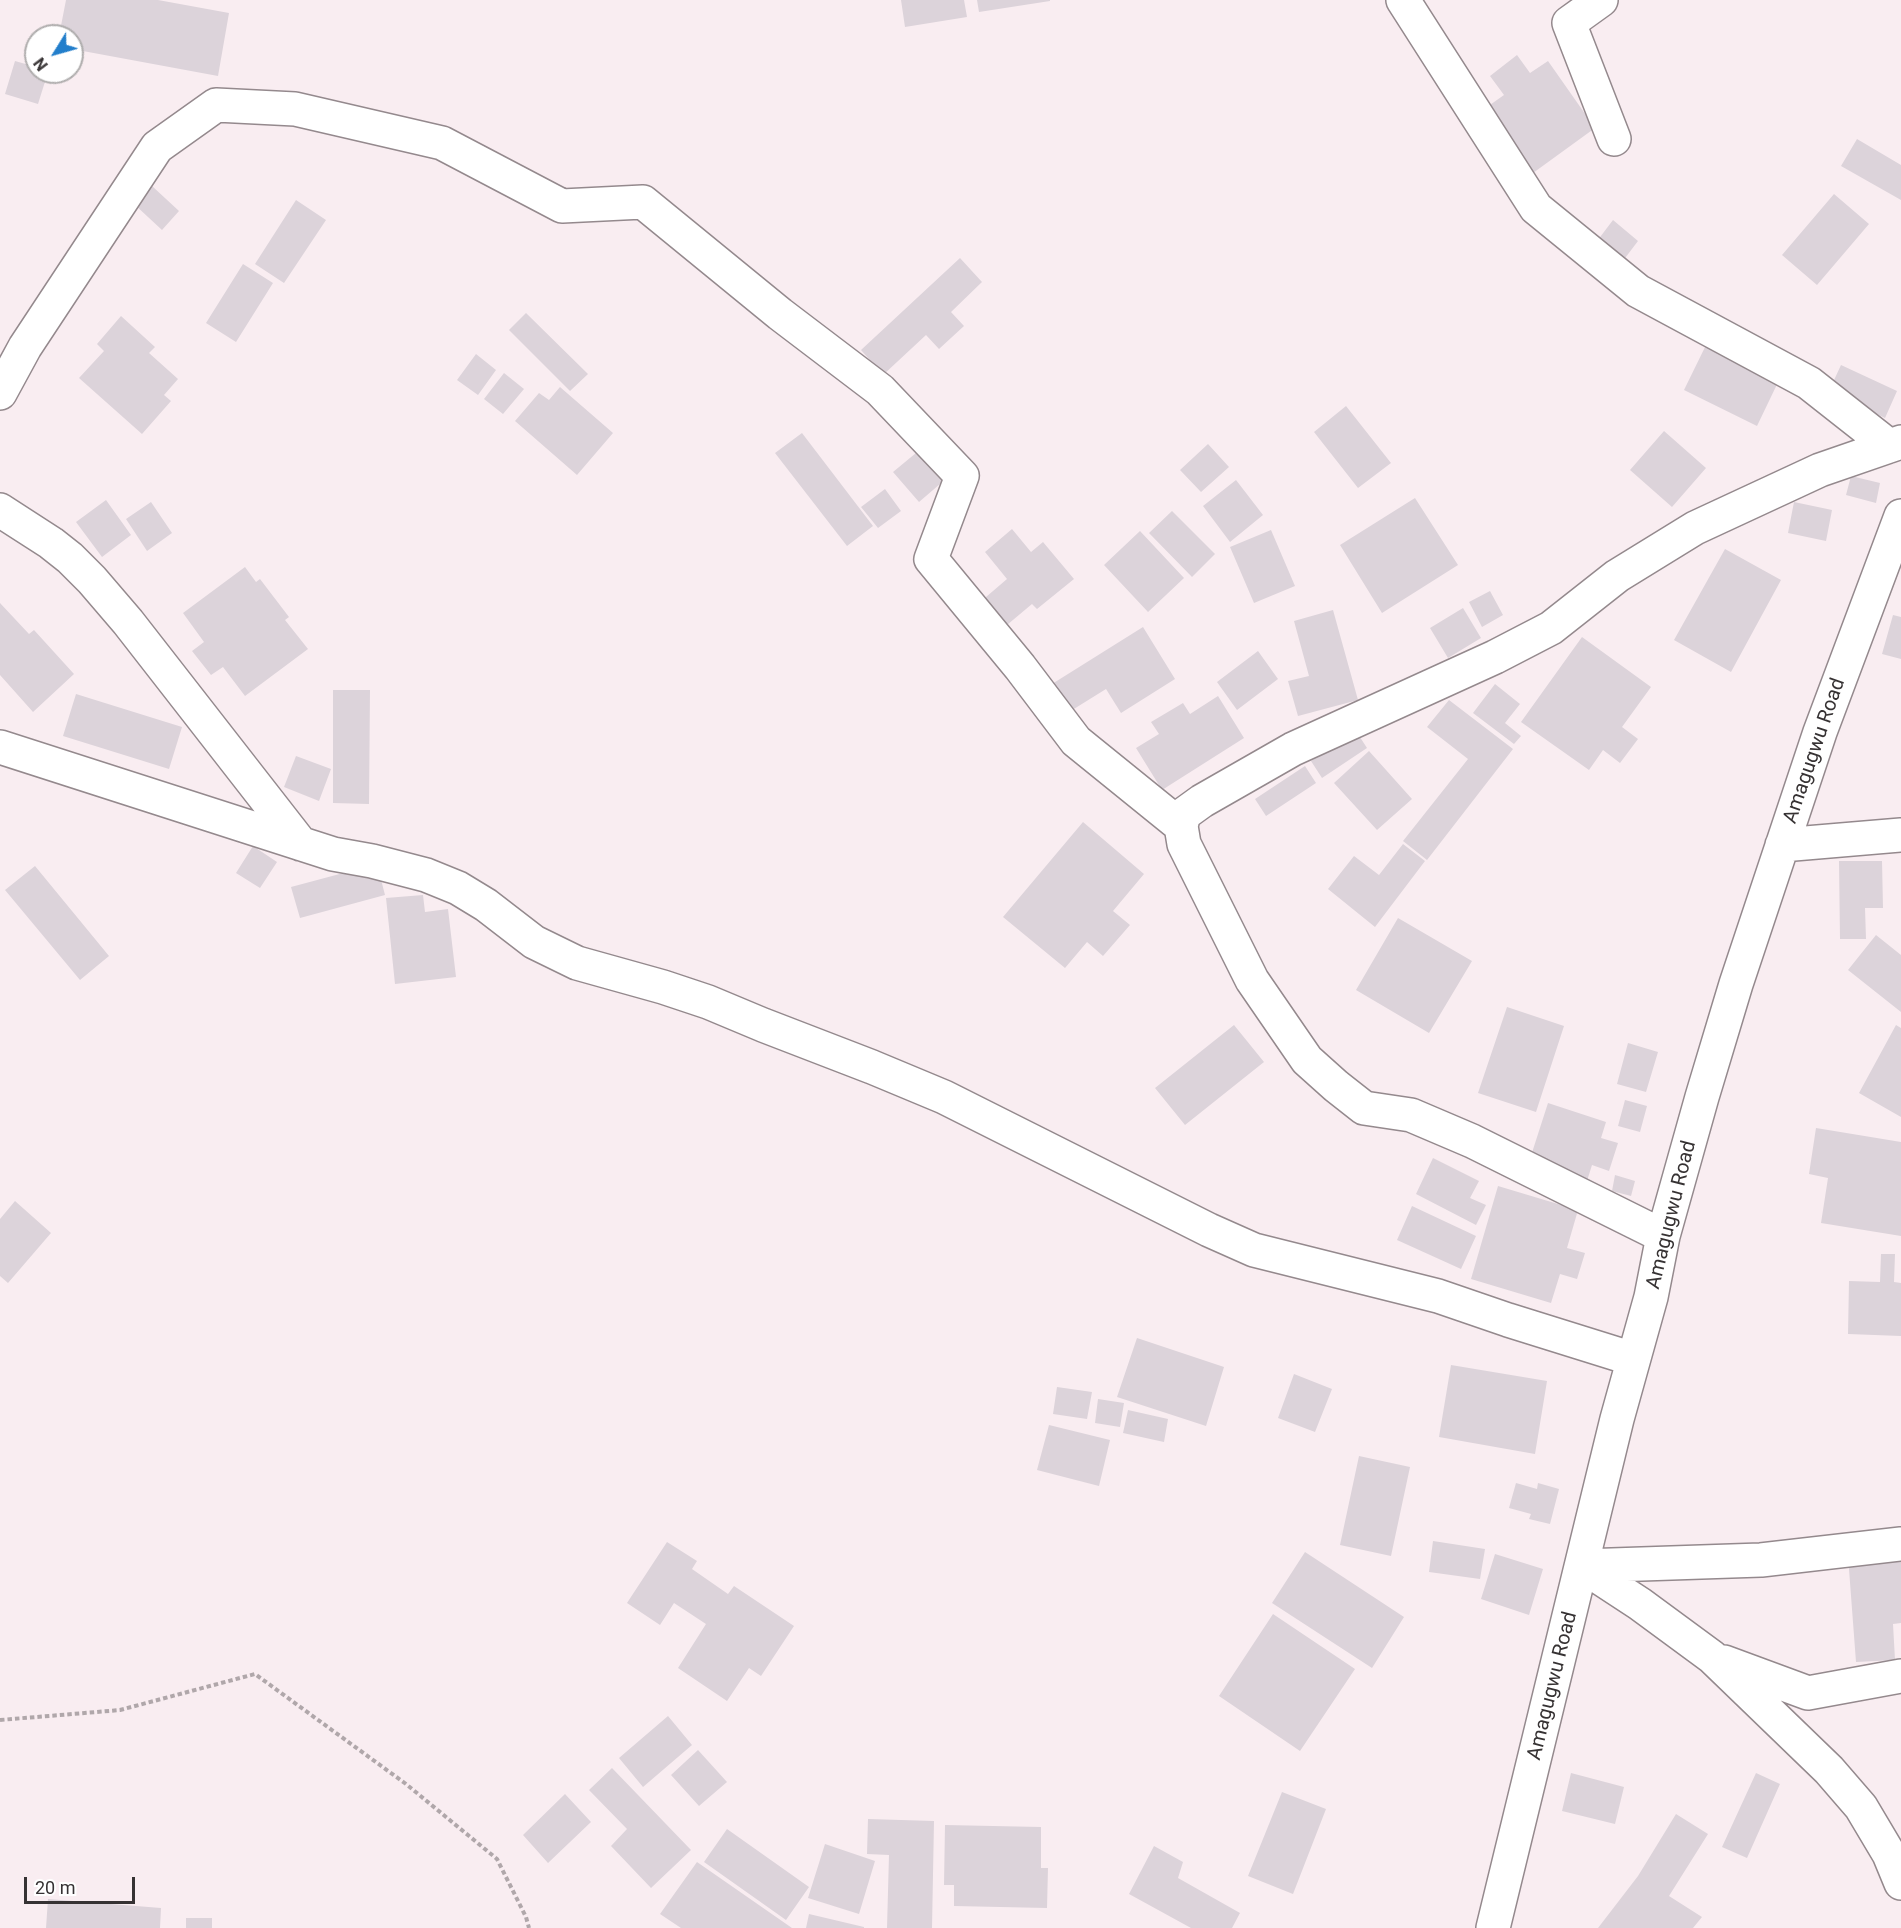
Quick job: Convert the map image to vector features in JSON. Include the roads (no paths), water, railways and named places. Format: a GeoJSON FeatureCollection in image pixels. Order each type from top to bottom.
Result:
{"type":"FeatureCollection","features":[{"type":"Feature","properties":{"kind":"street"},"geometry":{"type":"LineString","coordinates":[[1403,0],[1536,208],[1638,291],[1809,383],[1895,444]]}},
{"type":"Feature","properties":{"kind":"street"},"geometry":{"type":"LineString","coordinates":[[1602,0],[1569,23],[1614,139]]}},
{"type":"Feature","properties":{"kind":"street"},"geometry":{"type":"LineString","coordinates":[[0,393],[25,347],[157,147],[216,105],[295,109],[442,143],[562,206],[643,202],[780,314],[880,390],[962,476],[931,560],[1020,667],[1076,741],[1181,826]]}},
{"type":"Feature","properties":{"kind":"street"},"geometry":{"type":"LineString","coordinates":[[1663,1236],[1411,1114],[1364,1108],[1336,1086],[1307,1060],[1252,980],[1184,844],[1181,826],[1184,814],[1202,801],[1293,749],[1495,657],[1551,628],[1617,576],[1695,528],[1820,470],[1895,444]]}},
{"type":"Feature","properties":{"kind":"street"},"geometry":{"type":"LineString","coordinates":[[0,510],[51,543],[92,580],[128,622],[301,843]]}},
{"type":"Feature","properties":{"kind":"street","name":"Amagugwu Road"},"geometry":{"type":"LineString","coordinates":[[1493,1928],[1633,1359],[1651,1297],[1663,1236],[1736,984],[1820,732],[1901,516]]}},
{"type":"Feature","properties":{"kind":"street"},"geometry":{"type":"LineString","coordinates":[[0,747],[333,854],[426,875],[458,888],[486,905],[534,942],[577,963],[708,1002],[883,1071],[944,1097],[1209,1230],[1254,1250],[1438,1296],[1633,1359]]}},
{"type":"Feature","properties":{"kind":"street"},"geometry":{"type":"LineString","coordinates":[[1782,845],[1901,835]]}},
{"type":"Feature","properties":{"kind":"street"},"geometry":{"type":"LineString","coordinates":[[1582,1566],[1761,1560],[1901,1544]]}},
{"type":"Feature","properties":{"kind":"street"},"geometry":{"type":"LineString","coordinates":[[1582,1566],[1641,1604],[1712,1658],[1829,1770],[1861,1807],[1889,1854],[1901,1883]]}},
{"type":"Feature","properties":{"kind":"street"},"geometry":{"type":"LineString","coordinates":[[1712,1658],[1808,1693],[1901,1676]]}}]}
